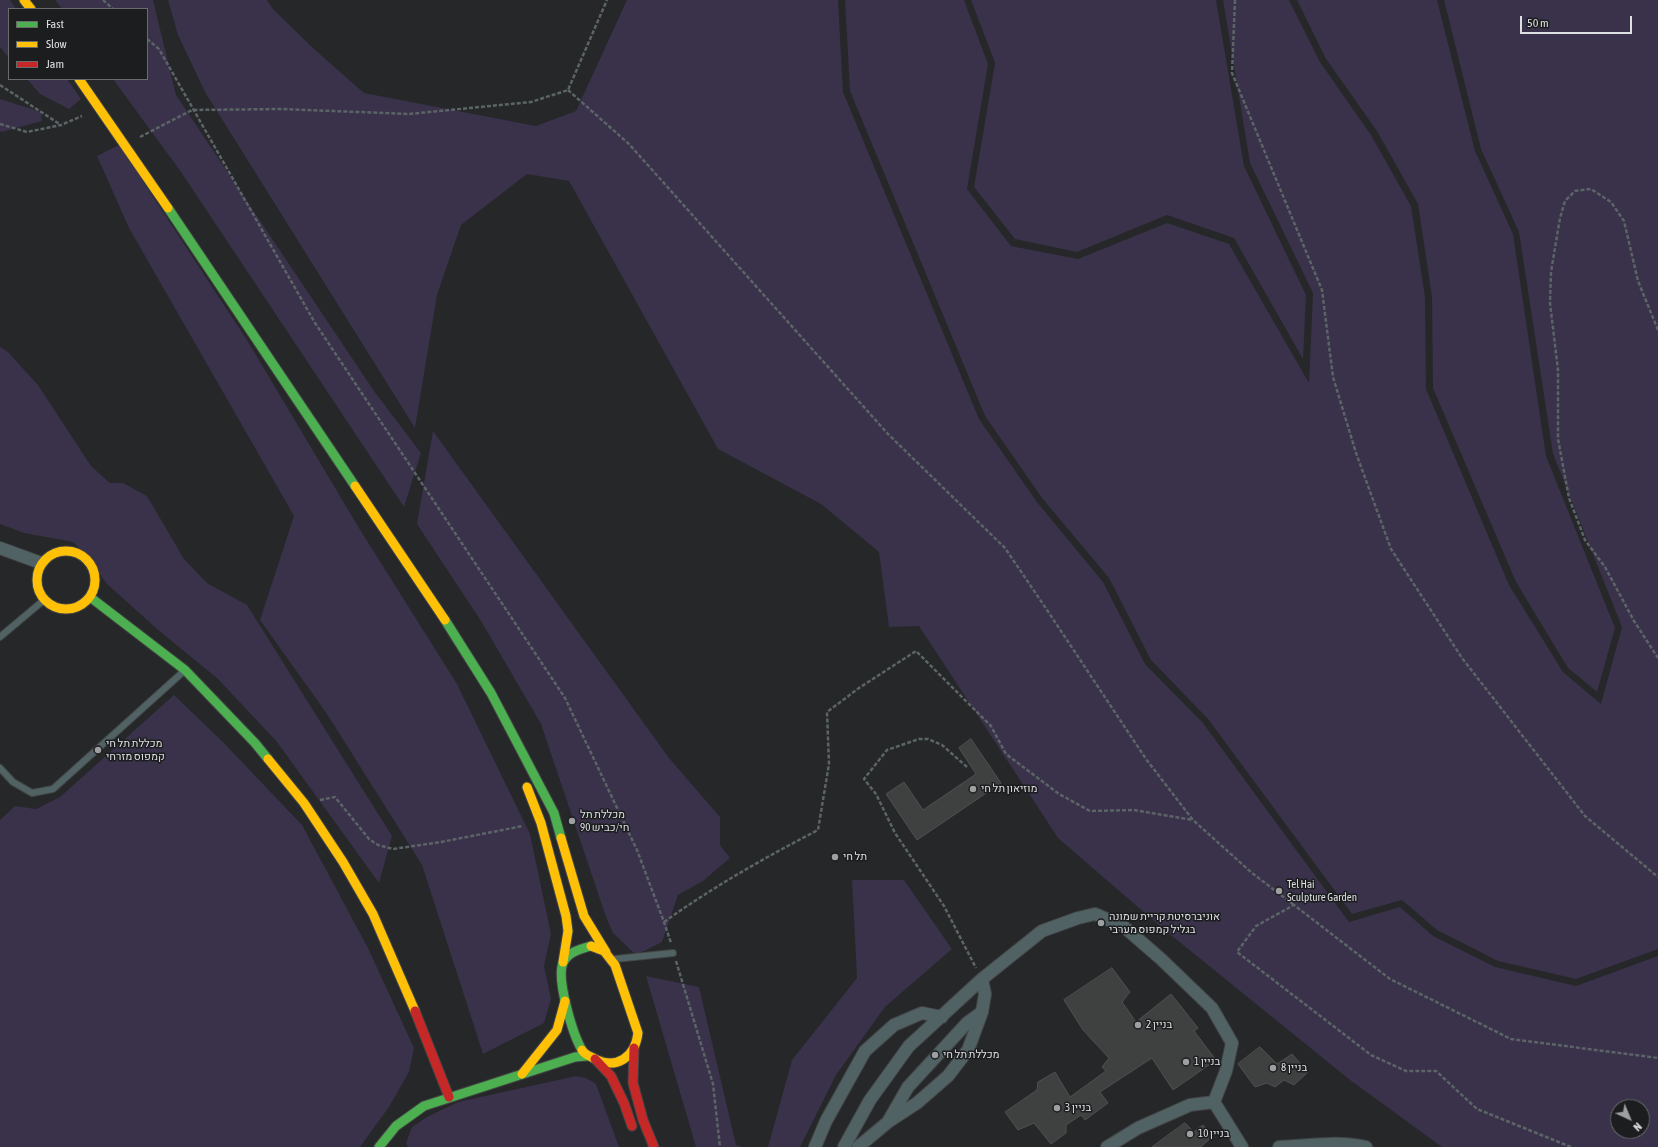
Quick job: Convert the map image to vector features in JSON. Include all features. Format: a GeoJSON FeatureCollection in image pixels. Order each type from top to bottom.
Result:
{"type":"FeatureCollection","features":[{"type":"Feature","properties":{"kind":"main road"},"geometry":{"type":"LineString","coordinates":[[24,0],[30,8]]}},
{"type":"Feature","properties":{"kind":"main road"},"geometry":{"type":"LineString","coordinates":[[80,80],[126,144],[428,594],[491,693],[554,813],[584,916],[612,960],[637,1029],[638,1040],[634,1048],[629,1055],[617,1062],[603,1063],[591,1058],[575,1057],[424,1106],[396,1126],[379,1147]]}},
{"type":"Feature","properties":{"kind":"main road"},"geometry":{"type":"LineString","coordinates":[[63,550],[71,551],[83,556],[92,565],[95,573],[95,582],[90,598],[76,608],[68,609],[51,606],[44,600],[39,592],[36,582],[37,572],[41,563],[47,557],[63,550]]}},
{"type":"Feature","properties":{"kind":"main road"},"geometry":{"type":"LineString","coordinates":[[90,598],[185,670],[255,743],[304,804],[343,862],[373,914],[414,1007],[450,1097]]}},
{"type":"Feature","properties":{"kind":"main road"},"geometry":{"type":"LineString","coordinates":[[491,693],[519,765]]}},
{"type":"Feature","properties":{"kind":"main road"},"geometry":{"type":"LineString","coordinates":[[524,780],[541,823],[566,916],[568,931],[560,978],[580,1046],[611,1076],[636,1136]]}},
{"type":"Feature","properties":{"kind":"main road"},"geometry":{"type":"LineString","coordinates":[[563,962],[568,956],[582,948],[591,946],[606,952]]}},
{"type":"Feature","properties":{"kind":"main road"},"geometry":{"type":"LineString","coordinates":[[522,1074],[557,1030],[566,1001]]}},
{"type":"Feature","properties":{"kind":"main road"},"geometry":{"type":"LineString","coordinates":[[634,1048],[634,1083],[643,1120],[654,1147]]}},
{"type":"Feature","properties":{"kind":"street"},"geometry":{"type":"LineString","coordinates":[[0,548],[41,563]]}},
{"type":"Feature","properties":{"kind":"street"},"geometry":{"type":"LineString","coordinates":[[844,1147],[870,1100],[909,1046],[942,1017],[982,978],[1042,931],[1078,918],[1095,914],[1123,926],[1162,958],[1212,1008],[1232,1043],[1226,1071],[1214,1102]]}},
{"type":"Feature","properties":{"kind":"street"},"geometry":{"type":"LineString","coordinates":[[858,1147],[888,1122],[917,1103],[948,1076],[968,1050],[982,1012],[985,994],[982,978]]}},
{"type":"Feature","properties":{"kind":"street"},"geometry":{"type":"LineString","coordinates":[[888,1122],[908,1087],[967,1023],[982,1012]]}},
{"type":"Feature","properties":{"kind":"street"},"geometry":{"type":"LineString","coordinates":[[815,1147],[826,1121],[865,1051],[894,1025],[922,1014],[942,1017]]}},
{"type":"Feature","properties":{"kind":"street"},"geometry":{"type":"LineString","coordinates":[[1107,1147],[1138,1128],[1190,1105],[1214,1102]]}},
{"type":"Feature","properties":{"kind":"street"},"geometry":{"type":"LineString","coordinates":[[1214,1102],[1242,1147]]}},
{"type":"Feature","properties":{"kind":"street"},"geometry":{"type":"LineString","coordinates":[[1279,1147],[1325,1144],[1356,1144],[1366,1147]]}},
{"type":"Feature","properties":{"kind":"lane"},"geometry":{"type":"LineString","coordinates":[[0,637],[44,600]]}},
{"type":"Feature","properties":{"kind":"lane"},"geometry":{"type":"LineString","coordinates":[[0,768],[13,782],[32,793],[52,789],[185,670]]}},
{"type":"Feature","properties":{"kind":"lane"},"geometry":{"type":"LineString","coordinates":[[612,960],[674,953]]}},
{"type":"Feature","properties":{"kind":"path"},"geometry":{"type":"LineString","coordinates":[[103,0],[112,8]]}},
{"type":"Feature","properties":{"kind":"path"},"geometry":{"type":"LineString","coordinates":[[126,144],[192,110],[282,109],[409,114],[531,102],[568,90],[607,0]]}},
{"type":"Feature","properties":{"kind":"path"},"geometry":{"type":"LineString","coordinates":[[1235,0],[1232,73],[1322,290],[1333,377],[1356,452],[1391,549],[1462,658],[1585,816],[1658,877]]}},
{"type":"Feature","properties":{"kind":"path"},"geometry":{"type":"LineString","coordinates":[[148,40],[159,49],[192,110],[315,323],[565,698],[637,850],[664,922],[713,1084],[720,1147]]}},
{"type":"Feature","properties":{"kind":"path"},"geometry":{"type":"LineString","coordinates":[[0,85],[62,125]]}},
{"type":"Feature","properties":{"kind":"path"},"geometry":{"type":"LineString","coordinates":[[568,90],[629,144],[888,434],[1004,548],[1146,759],[1193,820],[1252,873],[1390,979],[1511,1039],[1658,1058]]}},
{"type":"Feature","properties":{"kind":"path"},"geometry":{"type":"LineString","coordinates":[[0,124],[27,132],[62,125],[99,108]]}},
{"type":"Feature","properties":{"kind":"path"},"geometry":{"type":"LineString","coordinates":[[1658,330],[1638,281],[1624,221],[1611,202],[1591,189],[1575,191],[1565,201],[1560,218],[1551,272],[1550,303],[1558,370],[1558,439],[1569,498],[1586,540],[1605,567],[1634,621],[1658,658]]}},
{"type":"Feature","properties":{"kind":"path"},"geometry":{"type":"LineString","coordinates":[[664,922],[711,890],[764,858],[818,830],[829,764],[827,712],[859,688],[916,651],[991,726],[1006,754],[1059,794],[1090,811],[1134,810],[1193,820]]}},
{"type":"Feature","properties":{"kind":"path"},"geometry":{"type":"LineString","coordinates":[[967,767],[942,745],[928,739],[919,739],[887,750],[864,779],[876,794],[895,833],[944,906],[982,978]]}},
{"type":"Feature","properties":{"kind":"path"},"geometry":{"type":"LineString","coordinates":[[304,804],[335,797],[369,839],[378,845],[393,849],[441,842],[541,823]]}},
{"type":"Feature","properties":{"kind":"path"},"geometry":{"type":"LineString","coordinates":[[1294,905],[1256,926],[1236,952],[1372,1055],[1406,1071],[1436,1071],[1477,1109],[1571,1147]]}},
{"type":"Feature","properties":{"kind":"shaded area"},"geometry":{"type":"Polygon","coordinates":[[[0,0],[10,0],[15,8],[8,8],[8,57],[0,47],[0,0]]]}},
{"type":"Feature","properties":{"kind":"shaded area"},"geometry":{"type":"Polygon","coordinates":[[[55,0],[153,0],[176,95],[374,391],[421,453],[404,507],[181,172],[114,80],[148,80],[148,8],[61,8],[55,0]]]}},
{"type":"Feature","properties":{"kind":"shaded area"},"geometry":{"type":"Polygon","coordinates":[[[168,0],[267,0],[272,8],[314,49],[364,93],[536,126],[576,111],[627,0],[838,0],[843,92],[979,419],[1037,502],[1103,582],[1145,664],[1203,723],[1349,922],[1400,907],[1433,936],[1495,967],[1576,986],[1658,956],[1658,1147],[1442,1147],[1350,1080],[1161,927],[1058,838],[919,626],[889,627],[879,552],[821,504],[718,449],[569,181],[527,174],[461,225],[437,295],[415,428],[205,92],[178,35],[168,0]]]}},
{"type":"Feature","properties":{"kind":"shaded area"},"geometry":{"type":"Polygon","coordinates":[[[845,0],[964,0],[988,64],[967,189],[1011,246],[1078,259],[1167,223],[1229,244],[1309,383],[1313,293],[1250,163],[1223,0],[1289,0],[1320,62],[1371,135],[1411,206],[1425,297],[1426,389],[1509,585],[1563,672],[1601,704],[1622,627],[1553,454],[1519,232],[1481,149],[1444,0],[1658,0],[1658,949],[1576,979],[1498,961],[1437,930],[1402,900],[1352,914],[1208,719],[1151,660],[1109,578],[1042,498],[985,416],[850,91],[845,0]]]}},
{"type":"Feature","properties":{"kind":"shaded area"},"geometry":{"type":"Polygon","coordinates":[[[971,0],[1216,0],[1244,166],[1306,295],[1303,359],[1234,238],[1167,215],[1077,252],[1015,239],[974,187],[995,63],[971,0]]]}},
{"type":"Feature","properties":{"kind":"shaded area"},"geometry":{"type":"Polygon","coordinates":[[[1297,0],[1437,0],[1475,151],[1513,234],[1546,456],[1615,628],[1597,692],[1568,668],[1516,582],[1433,388],[1432,297],[1418,204],[1377,131],[1326,59],[1297,0]]]}},
{"type":"Feature","properties":{"kind":"shaded area"},"geometry":{"type":"Polygon","coordinates":[[[28,80],[68,80],[81,99],[69,109],[40,94],[28,80]]]}},
{"type":"Feature","properties":{"kind":"shaded area"},"geometry":{"type":"Polygon","coordinates":[[[0,99],[41,112],[42,121],[2,132],[0,131],[0,99]]]}},
{"type":"Feature","properties":{"kind":"shaded area"},"geometry":{"type":"Polygon","coordinates":[[[119,145],[247,340],[359,528],[457,684],[530,834],[551,934],[544,966],[551,999],[544,1023],[483,1054],[422,865],[327,714],[260,620],[294,516],[129,228],[97,156],[119,145]]]}},
{"type":"Feature","properties":{"kind":"shaded area"},"geometry":{"type":"Polygon","coordinates":[[[0,347],[8,352],[38,385],[91,466],[110,483],[123,483],[147,496],[184,559],[207,583],[247,605],[392,836],[379,883],[277,742],[218,679],[157,629],[107,584],[86,555],[73,542],[24,533],[0,524],[0,347]]]}},
{"type":"Feature","properties":{"kind":"shaded area"},"geometry":{"type":"Polygon","coordinates":[[[433,431],[669,758],[720,817],[720,845],[730,858],[703,881],[678,895],[662,942],[636,955],[613,933],[606,917],[541,724],[481,621],[417,524],[433,431]]]}},
{"type":"Feature","properties":{"kind":"shaded area"},"geometry":{"type":"Polygon","coordinates":[[[174,695],[223,742],[302,825],[368,948],[414,1048],[409,1072],[389,1107],[360,1147],[0,1147],[0,820],[15,806],[36,809],[60,797],[174,695]]]}},
{"type":"Feature","properties":{"kind":"shaded area"},"geometry":{"type":"Polygon","coordinates":[[[852,880],[904,880],[952,949],[885,1007],[836,1075],[800,1147],[768,1147],[792,1060],[857,978],[852,880]]]}},
{"type":"Feature","properties":{"kind":"shaded area"},"geometry":{"type":"Polygon","coordinates":[[[646,976],[699,987],[736,1145],[742,1147],[696,1147],[646,976]]]}},
{"type":"Feature","properties":{"kind":"shaded area"},"geometry":{"type":"Polygon","coordinates":[[[576,1076],[586,1078],[596,1084],[619,1147],[408,1147],[406,1143],[412,1127],[427,1117],[458,1102],[576,1076]]]}},
{"type":"Feature","properties":{"kind":"building","name":"מוזיאון תל חי"},"geometry":{"type":"Polygon","coordinates":[[[971,739],[1001,783],[917,840],[886,794],[904,782],[923,810],[976,774],[959,748],[971,739]]]}},
{"type":"Feature","properties":{"kind":"building"},"geometry":{"type":"Polygon","coordinates":[[[1112,968],[1130,992],[1122,1002],[1136,1022],[1171,994],[1198,1028],[1194,1031],[1216,1060],[1173,1090],[1152,1058],[1100,1092],[1108,1103],[1085,1120],[1081,1115],[1066,1125],[1066,1133],[1051,1144],[1034,1123],[1018,1130],[1005,1112],[1037,1090],[1038,1082],[1055,1072],[1070,1097],[1106,1071],[1102,1067],[1109,1058],[1083,1030],[1064,1000],[1112,968]]]}},
{"type":"Feature","properties":{"kind":"building","name":"בניין 8"},"geometry":{"type":"Polygon","coordinates":[[[1260,1047],[1277,1064],[1292,1054],[1308,1072],[1294,1085],[1284,1080],[1275,1087],[1267,1083],[1255,1087],[1238,1064],[1260,1047]]]}},
{"type":"Feature","properties":{"kind":"building","name":"בניין 10"},"geometry":{"type":"Polygon","coordinates":[[[1185,1123],[1194,1132],[1203,1125],[1212,1137],[1201,1147],[1152,1147],[1185,1123]]]}},
{"type":"Feature","properties":{"kind":"traffic: fast"},"geometry":{"type":"LineString","coordinates":[[168,208],[355,486]]}},
{"type":"Feature","properties":{"kind":"traffic: fast"},"geometry":{"type":"LineString","coordinates":[[90,597],[185,670],[255,743],[268,759]]}},
{"type":"Feature","properties":{"kind":"traffic: fast"},"geometry":{"type":"LineString","coordinates":[[445,620],[491,693],[554,813],[561,838]]}},
{"type":"Feature","properties":{"kind":"traffic: fast"},"geometry":{"type":"LineString","coordinates":[[582,1050],[578,1043],[566,1007],[561,971],[563,963],[568,956],[591,946]]}},
{"type":"Feature","properties":{"kind":"traffic: fast"},"geometry":{"type":"LineString","coordinates":[[379,1147],[396,1126],[424,1106],[575,1057],[587,1056]]}},
{"type":"Feature","properties":{"kind":"traffic: slow"},"geometry":{"type":"LineString","coordinates":[[24,0],[30,8]]}},
{"type":"Feature","properties":{"kind":"traffic: slow"},"geometry":{"type":"LineString","coordinates":[[80,80],[168,208]]}},
{"type":"Feature","properties":{"kind":"traffic: slow"},"geometry":{"type":"LineString","coordinates":[[355,486],[445,620]]}},
{"type":"Feature","properties":{"kind":"traffic: slow"},"geometry":{"type":"LineString","coordinates":[[60,551],[72,551],[87,559],[95,574],[95,580],[95,586],[87,601],[72,609],[60,609],[45,601],[37,586],[37,574],[45,559],[60,551]]}},
{"type":"Feature","properties":{"kind":"traffic: slow"},"geometry":{"type":"LineString","coordinates":[[268,759],[304,803],[343,862],[373,914],[415,1011]]}},
{"type":"Feature","properties":{"kind":"traffic: slow"},"geometry":{"type":"LineString","coordinates":[[527,787],[541,823],[566,916],[568,931],[563,962]]}},
{"type":"Feature","properties":{"kind":"traffic: slow"},"geometry":{"type":"LineString","coordinates":[[561,838],[584,916],[606,952]]}},
{"type":"Feature","properties":{"kind":"traffic: slow"},"geometry":{"type":"LineString","coordinates":[[582,1050],[588,1055],[603,1062],[617,1062],[629,1055],[633,1049],[638,1033],[615,965],[604,951],[591,946]]}},
{"type":"Feature","properties":{"kind":"traffic: slow"},"geometry":{"type":"LineString","coordinates":[[522,1074],[557,1030],[565,1001]]}},
{"type":"Feature","properties":{"kind":"traffic: jam"},"geometry":{"type":"LineString","coordinates":[[415,1011],[449,1097]]}},
{"type":"Feature","properties":{"kind":"traffic: jam"},"geometry":{"type":"LineString","coordinates":[[634,1048],[633,1083],[643,1120],[654,1147]]}},
{"type":"Feature","properties":{"kind":"traffic: jam"},"geometry":{"type":"LineString","coordinates":[[595,1059],[611,1076],[624,1103],[632,1126]]}},
{"type":"Feature","properties":{"kind":"place","name":"מכללת תל חי קמפוס מזרחי"},"geometry":{"type":"Point","coordinates":[98,750]}},
{"type":"Feature","properties":{"kind":"place","name":"מוזיאון תל חי"},"geometry":{"type":"Point","coordinates":[973,789]}},
{"type":"Feature","properties":{"kind":"place","name":"מכללת תל חי/כביש 90"},"geometry":{"type":"Point","coordinates":[572,821]}},
{"type":"Feature","properties":{"kind":"place","name":"תל חי"},"geometry":{"type":"Point","coordinates":[835,857]}},
{"type":"Feature","properties":{"kind":"place","name":"Tel Hai Sculpture Garden"},"geometry":{"type":"Point","coordinates":[1279,891]}},
{"type":"Feature","properties":{"kind":"place","name":"אוניברסיטת קריית שמונה בגליל קמפוס מערבי"},"geometry":{"type":"Point","coordinates":[1101,923]}},
{"type":"Feature","properties":{"kind":"place","name":"בניין 2"},"geometry":{"type":"Point","coordinates":[1138,1025]}},
{"type":"Feature","properties":{"kind":"place","name":"מכללת תל חי"},"geometry":{"type":"Point","coordinates":[935,1055]}},
{"type":"Feature","properties":{"kind":"place","name":"בניין 1"},"geometry":{"type":"Point","coordinates":[1186,1062]}},
{"type":"Feature","properties":{"kind":"place","name":"בניין 8"},"geometry":{"type":"Point","coordinates":[1273,1068]}},
{"type":"Feature","properties":{"kind":"place","name":"בניין 3"},"geometry":{"type":"Point","coordinates":[1057,1108]}},
{"type":"Feature","properties":{"kind":"place","name":"בניין 10"},"geometry":{"type":"Point","coordinates":[1190,1134]}}]}
